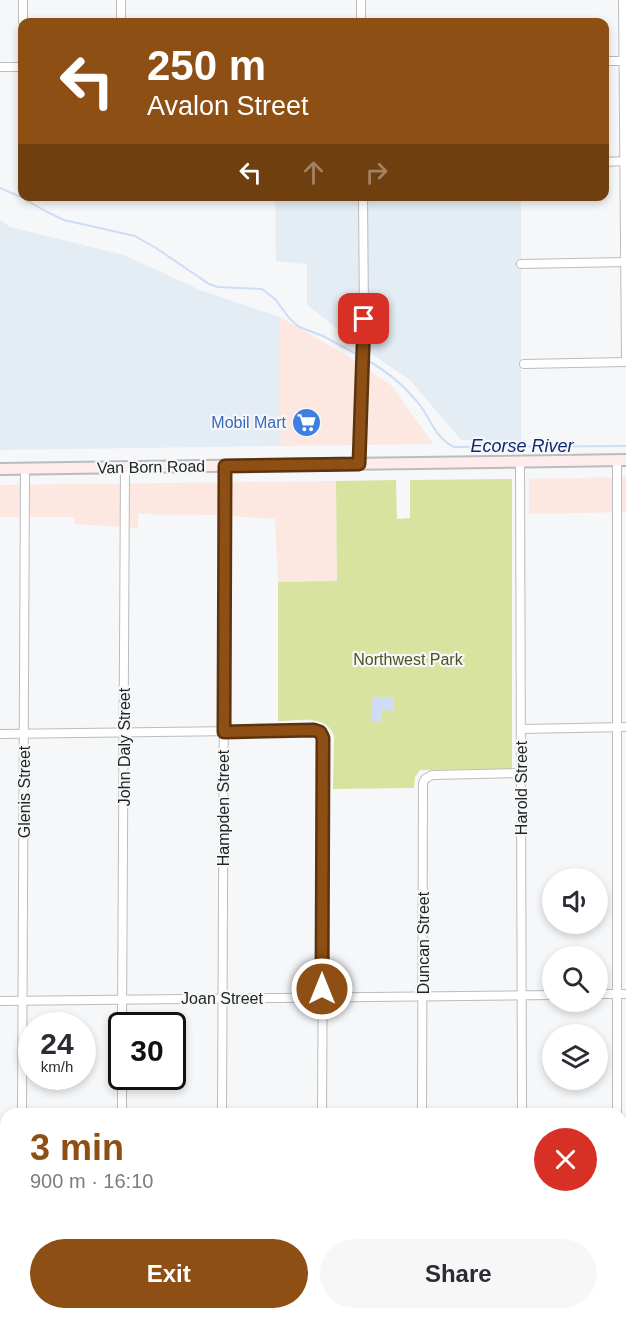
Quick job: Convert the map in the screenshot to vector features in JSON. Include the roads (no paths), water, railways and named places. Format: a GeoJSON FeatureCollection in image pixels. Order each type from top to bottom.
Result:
{"type":"FeatureCollection","features":[{"type":"Feature","properties":{"kind":"main road","name":"Van Born Road"},"geometry":{"type":"LineString","coordinates":[[0,469],[622,460]]}},
{"type":"Feature","properties":{"kind":"street"},"geometry":{"type":"LineString","coordinates":[[22,0],[23,18]]}},
{"type":"Feature","properties":{"kind":"street"},"geometry":{"type":"LineString","coordinates":[[121,0],[121,18]]}},
{"type":"Feature","properties":{"kind":"street"},"geometry":{"type":"LineString","coordinates":[[361,0],[361,18]]}},
{"type":"Feature","properties":{"kind":"street"},"geometry":{"type":"LineString","coordinates":[[524,364],[626,360],[623,0]]}},
{"type":"Feature","properties":{"kind":"street"},"geometry":{"type":"LineString","coordinates":[[609,61],[625,61]]}},
{"type":"Feature","properties":{"kind":"street"},"geometry":{"type":"LineString","coordinates":[[0,68],[18,67]]}},
{"type":"Feature","properties":{"kind":"street"},"geometry":{"type":"LineString","coordinates":[[609,162],[625,161]]}},
{"type":"Feature","properties":{"kind":"street"},"geometry":{"type":"LineString","coordinates":[[359,464],[364,319],[363,201]]}},
{"type":"Feature","properties":{"kind":"street"},"geometry":{"type":"LineString","coordinates":[[521,264],[626,262]]}},
{"type":"Feature","properties":{"kind":"street"},"geometry":{"type":"LineString","coordinates":[[617,1108],[622,994],[616,727],[622,460]]}},
{"type":"Feature","properties":{"kind":"street","name":"Harold Street"},"geometry":{"type":"LineString","coordinates":[[520,462],[522,1108]]}},
{"type":"Feature","properties":{"kind":"street","name":"Hampden Street"},"geometry":{"type":"LineString","coordinates":[[222,1108],[225,466]]}},
{"type":"Feature","properties":{"kind":"street","name":"John Daly Street"},"geometry":{"type":"LineString","coordinates":[[122,1012],[125,467]]}},
{"type":"Feature","properties":{"kind":"street","name":"Glenis Street"},"geometry":{"type":"LineString","coordinates":[[22,1108],[25,469]]}},
{"type":"Feature","properties":{"kind":"street"},"geometry":{"type":"LineString","coordinates":[[521,729],[626,727]]}},
{"type":"Feature","properties":{"kind":"street"},"geometry":{"type":"LineString","coordinates":[[0,734],[314,730],[321,734],[324,755],[322,1108]]}},
{"type":"Feature","properties":{"kind":"street","name":"Duncan Street"},"geometry":{"type":"LineString","coordinates":[[422,1108],[423,783],[432,775],[521,774]]}},
{"type":"Feature","properties":{"kind":"street","name":"Joan Street"},"geometry":{"type":"LineString","coordinates":[[0,1001],[542,995]]}},
{"type":"Feature","properties":{"kind":"street"},"geometry":{"type":"LineString","coordinates":[[122,1090],[122,1108]]}},
{"type":"Feature","properties":{"kind":"water"},"geometry":{"type":"Polygon","coordinates":[[[371,697],[394,697],[394,710],[382,710],[382,722],[371,722],[371,697]]]}},
{"type":"Feature","properties":{"kind":"waterway","name":"Ecorse River"},"geometry":{"type":"LineString","coordinates":[[0,188],[18,196]]}},
{"type":"Feature","properties":{"kind":"waterway","name":"Ecorse River"},"geometry":{"type":"LineString","coordinates":[[28,201],[64,220],[135,236],[209,284],[218,287],[262,289],[275,299],[299,327],[323,336],[360,356]]}},
{"type":"Feature","properties":{"kind":"waterway","name":"Ecorse River"},"geometry":{"type":"LineString","coordinates":[[365,359],[401,384],[419,404],[442,439],[454,447],[626,446]]}},
{"type":"Feature","properties":{"kind":"place","name":"Mobil Mart"},"geometry":{"type":"Point","coordinates":[307,422]}},
{"type":"Feature","properties":{"kind":"park label","name":"Northwest Park"},"geometry":{"type":"Point","coordinates":[408,659]}}]}
